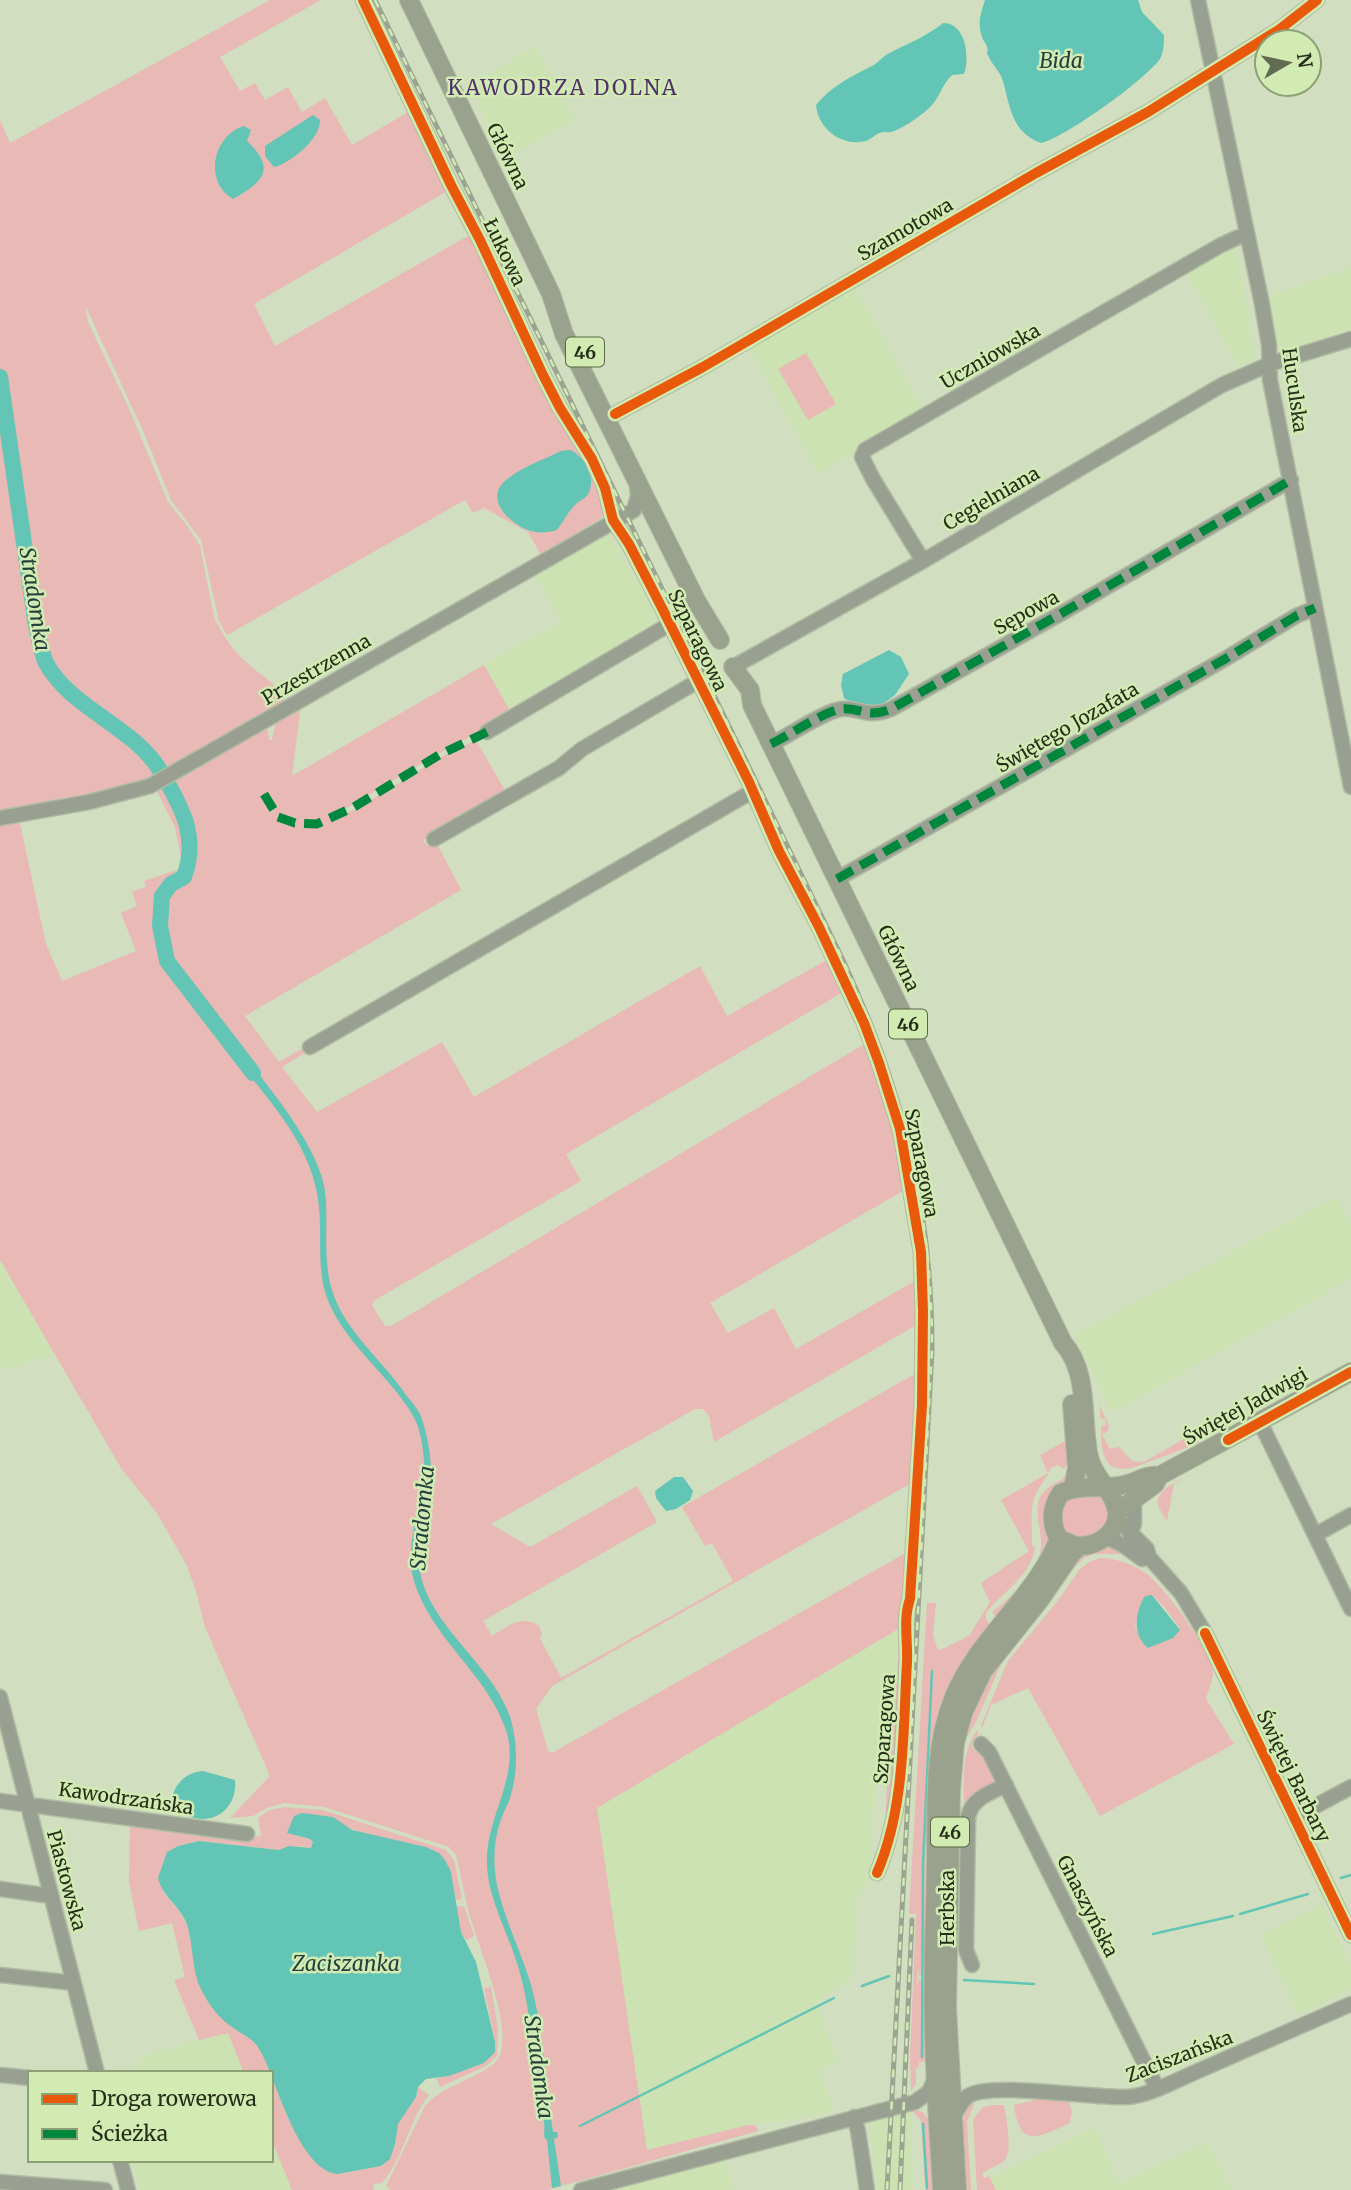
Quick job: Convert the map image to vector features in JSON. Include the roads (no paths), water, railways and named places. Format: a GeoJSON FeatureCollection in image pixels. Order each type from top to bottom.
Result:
{"type":"FeatureCollection","features":[{"type":"Feature","properties":{"kind":"main road","name":"Główna"},"geometry":{"type":"LineString","coordinates":[[409,0],[551,294],[564,334],[697,602],[720,640]]}},
{"type":"Feature","properties":{"kind":"main road","name":"Główna"},"geometry":{"type":"LineString","coordinates":[[551,294],[566,313],[698,584],[733,667],[750,690],[752,705],[1063,1343],[1071,1352],[1081,1386],[1089,1458],[1105,1489]]}},
{"type":"Feature","properties":{"kind":"main road","name":"Główna"},"geometry":{"type":"LineString","coordinates":[[1063,1343],[1062,1356],[1073,1413],[1077,1468],[1073,1488]]}},
{"type":"Feature","properties":{"kind":"main road","name":"Świętej Jadwigi"},"geometry":{"type":"LineString","coordinates":[[1105,1489],[1126,1485],[1151,1475],[1159,1476],[1351,1372]]}},
{"type":"Feature","properties":{"kind":"main road","name":"Świętej Jadwigi"},"geometry":{"type":"LineString","coordinates":[[1117,1515],[1134,1498],[1155,1484],[1159,1476]]}},
{"type":"Feature","properties":{"kind":"main road"},"geometry":{"type":"LineString","coordinates":[[1105,1489],[1084,1486],[1061,1493],[1054,1504],[1052,1518],[1059,1539],[1080,1546],[1095,1543],[1106,1537],[1117,1515]]}},
{"type":"Feature","properties":{"kind":"main road","name":"46"},"geometry":{"type":"LineString","coordinates":[[1105,1489],[1112,1497],[1117,1515]]}},
{"type":"Feature","properties":{"kind":"main road","name":"46"},"geometry":{"type":"LineString","coordinates":[[942,2190],[945,2121],[943,2076],[933,2007],[937,1790],[944,1727],[953,1698],[965,1673],[983,1646],[1028,1592],[1052,1556],[1059,1539]]}},
{"type":"Feature","properties":{"kind":"main road","name":"46"},"geometry":{"type":"LineString","coordinates":[[943,2076],[951,1790],[958,1727],[968,1699],[983,1671],[1080,1546]]}},
{"type":"Feature","properties":{"kind":"main road","name":"46"},"geometry":{"type":"LineString","coordinates":[[945,2121],[957,2190]]}},
{"type":"Feature","properties":{"kind":"street","name":"Łukowa"},"geometry":{"type":"LineString","coordinates":[[363,0],[543,375],[592,459],[607,495],[613,520]]}},
{"type":"Feature","properties":{"kind":"street","name":"Huculska"},"geometry":{"type":"LineString","coordinates":[[1198,0],[1245,234],[1262,304],[1270,380],[1315,608],[1346,733],[1351,787]]}},
{"type":"Feature","properties":{"kind":"street","name":"Szamotowa"},"geometry":{"type":"LineString","coordinates":[[615,414],[747,342],[1036,173],[1212,74],[1280,29],[1317,0]]}},
{"type":"Feature","properties":{"kind":"street","name":"Uczniowska"},"geometry":{"type":"LineString","coordinates":[[923,561],[873,479],[862,457],[865,450],[1221,245],[1245,234]]}},
{"type":"Feature","properties":{"kind":"street","name":"Cegielniana"},"geometry":{"type":"LineString","coordinates":[[733,667],[923,561],[1222,385],[1270,364],[1351,339]]}},
{"type":"Feature","properties":{"kind":"street"},"geometry":{"type":"LineString","coordinates":[[637,479],[638,496],[634,510],[649,516],[659,525]]}},
{"type":"Feature","properties":{"kind":"street","name":"Sępowa"},"geometry":{"type":"LineString","coordinates":[[771,744],[839,709],[869,714],[891,709],[1291,480]]}},
{"type":"Feature","properties":{"kind":"street","name":"Przestrzenna"},"geometry":{"type":"LineString","coordinates":[[0,818],[89,802],[149,786],[634,510]]}},
{"type":"Feature","properties":{"kind":"street","name":"Szparagowa"},"geometry":{"type":"LineString","coordinates":[[613,520],[629,544],[670,624],[753,791],[779,851],[819,927],[871,1042],[900,1129],[921,1252],[922,1405],[910,1599],[905,1613],[908,1642],[901,1766],[888,1848],[877,1873]]}},
{"type":"Feature","properties":{"kind":"street","name":"Świętego Jozafata"},"geometry":{"type":"LineString","coordinates":[[837,879],[1296,616],[1315,608]]}},
{"type":"Feature","properties":{"kind":"street","name":"Szparagowa"},"geometry":{"type":"LineString","coordinates":[[487,732],[670,624]]}},
{"type":"Feature","properties":{"kind":"street","name":"Szparagowa"},"geometry":{"type":"LineString","coordinates":[[434,839],[559,768],[582,750],[698,681]]}},
{"type":"Feature","properties":{"kind":"street"},"geometry":{"type":"LineString","coordinates":[[310,1047],[753,791]]}},
{"type":"Feature","properties":{"kind":"street"},"geometry":{"type":"LineString","coordinates":[[1260,1422],[1351,1609]]}},
{"type":"Feature","properties":{"kind":"street"},"geometry":{"type":"LineString","coordinates":[[1130,1534],[1134,1524],[1134,1498]]}},
{"type":"Feature","properties":{"kind":"street","name":"Świętej Barbary"},"geometry":{"type":"LineString","coordinates":[[1117,1515],[1130,1534],[1147,1549],[1149,1557],[1181,1592],[1205,1633],[1351,1935]]}},
{"type":"Feature","properties":{"kind":"street"},"geometry":{"type":"LineString","coordinates":[[1315,1535],[1351,1515]]}},
{"type":"Feature","properties":{"kind":"street","name":"Świętej Barbary"},"geometry":{"type":"LineString","coordinates":[[1106,1537],[1142,1559],[1149,1557]]}},
{"type":"Feature","properties":{"kind":"street","name":"Piastowska"},"geometry":{"type":"LineString","coordinates":[[0,1697],[96,2071]]}},
{"type":"Feature","properties":{"kind":"street","name":"Gnaszyńska"},"geometry":{"type":"LineString","coordinates":[[981,1744],[989,1752],[1157,2088]]}},
{"type":"Feature","properties":{"kind":"street","name":"Herbska"},"geometry":{"type":"LineString","coordinates":[[972,1965],[965,1951],[968,1816],[971,1806],[978,1799],[1006,1786]]}},
{"type":"Feature","properties":{"kind":"street"},"geometry":{"type":"LineString","coordinates":[[1295,1817],[1351,1787]]}},
{"type":"Feature","properties":{"kind":"street","name":"Kawodrzańska"},"geometry":{"type":"LineString","coordinates":[[0,1801],[247,1834]]}},
{"type":"Feature","properties":{"kind":"street"},"geometry":{"type":"LineString","coordinates":[[0,1889],[51,1896]]}},
{"type":"Feature","properties":{"kind":"street"},"geometry":{"type":"LineString","coordinates":[[0,1975],[74,1983]]}},
{"type":"Feature","properties":{"kind":"street","name":"Zaciszańska"},"geometry":{"type":"LineString","coordinates":[[971,2094],[1019,2091],[1091,2097],[1132,2097],[1351,2004]]}},
{"type":"Feature","properties":{"kind":"street"},"geometry":{"type":"LineString","coordinates":[[0,2075],[28,2078]]}},
{"type":"Feature","properties":{"kind":"street"},"geometry":{"type":"LineString","coordinates":[[581,2190],[915,2102],[929,2092],[943,2076],[959,2089],[971,2094],[945,2121],[915,2102]]}},
{"type":"Feature","properties":{"kind":"street"},"geometry":{"type":"LineString","coordinates":[[854,2118],[867,2190]]}},
{"type":"Feature","properties":{"kind":"street"},"geometry":{"type":"LineString","coordinates":[[121,2162],[128,2190]]}},
{"type":"Feature","properties":{"kind":"street"},"geometry":{"type":"LineString","coordinates":[[0,2182],[105,2190]]}},
{"type":"Feature","properties":{"kind":"water","name":"Bida"},"geometry":{"type":"Polygon","coordinates":[[[985,0],[1138,0],[1142,12],[1164,35],[1162,54],[1141,78],[1105,106],[1067,131],[1041,143],[1023,132],[1013,117],[1002,77],[987,54],[987,45],[980,27],[985,0]]]}},
{"type":"Feature","properties":{"kind":"water"},"geometry":{"type":"Polygon","coordinates":[[[943,23],[951,24],[961,35],[966,50],[966,67],[964,74],[952,75],[928,109],[900,128],[881,132],[866,141],[840,139],[826,129],[816,105],[828,92],[943,23]]]}},
{"type":"Feature","properties":{"kind":"water"},"geometry":{"type":"Polygon","coordinates":[[[313,115],[320,120],[316,134],[310,142],[296,155],[274,167],[265,156],[265,146],[313,115]]]}},
{"type":"Feature","properties":{"kind":"water"},"geometry":{"type":"Polygon","coordinates":[[[244,126],[251,130],[247,141],[262,159],[264,167],[259,181],[233,199],[218,182],[216,160],[225,139],[244,126]]]}},
{"type":"Feature","properties":{"kind":"water"},"geometry":{"type":"Polygon","coordinates":[[[571,450],[585,463],[591,486],[587,496],[574,506],[557,530],[535,532],[506,516],[498,502],[497,494],[505,481],[528,466],[561,451],[571,450]]]}},
{"type":"Feature","properties":{"kind":"water"},"geometry":{"type":"Polygon","coordinates":[[[889,650],[901,657],[909,674],[895,695],[877,708],[856,705],[844,698],[841,685],[843,674],[889,650]]]}},
{"type":"Feature","properties":{"kind":"water"},"geometry":{"type":"Polygon","coordinates":[[[244,1056],[304,1138],[321,1174],[326,1203],[327,1265],[338,1305],[345,1319],[397,1382],[422,1419],[431,1467],[419,1544],[419,1564],[424,1586],[446,1626],[490,1680],[511,1720],[516,1750],[515,1771],[512,1791],[497,1832],[495,1872],[503,1908],[533,1992],[553,2132],[557,2132],[558,2137],[554,2139],[561,2186],[552,2188],[524,1987],[493,1898],[488,1874],[488,1845],[509,1764],[506,1730],[486,1691],[433,1620],[414,1581],[411,1568],[412,1542],[424,1471],[419,1430],[415,1419],[395,1390],[347,1333],[331,1308],[323,1284],[316,1186],[290,1129],[238,1061],[244,1056]]]}},
{"type":"Feature","properties":{"kind":"water"},"geometry":{"type":"Polygon","coordinates":[[[674,1477],[683,1477],[693,1491],[690,1500],[676,1509],[666,1511],[656,1498],[655,1491],[674,1477]]]}},
{"type":"Feature","properties":{"kind":"water"},"geometry":{"type":"Polygon","coordinates":[[[1152,1595],[1180,1630],[1173,1638],[1148,1648],[1139,1637],[1137,1616],[1145,1596],[1152,1595]]]}},
{"type":"Feature","properties":{"kind":"water"},"geometry":{"type":"Polygon","coordinates":[[[203,1771],[235,1780],[234,1794],[228,1807],[218,1815],[204,1819],[171,1812],[169,1808],[179,1783],[195,1772],[203,1771]]]}},
{"type":"Feature","properties":{"kind":"water","name":"Zaciszanka"},"geometry":{"type":"Polygon","coordinates":[[[302,1813],[333,1817],[352,1830],[426,1847],[439,1853],[451,1872],[461,1932],[476,1962],[495,2042],[495,2052],[484,2063],[449,2076],[426,2079],[418,2087],[416,2097],[398,2124],[390,2159],[381,2166],[338,2174],[324,2169],[312,2159],[302,2144],[273,2080],[273,2071],[269,2071],[258,2047],[215,2012],[207,2000],[196,1973],[186,1922],[163,1890],[158,1878],[167,1852],[199,1841],[279,1850],[289,1846],[311,1848],[313,1842],[310,1839],[287,1833],[294,1816],[302,1813]]]}},
{"type":"Feature","properties":{"kind":"waterway","name":"Stradomka"},"geometry":{"type":"LineString","coordinates":[[0,377],[36,626],[46,663],[71,693],[135,742],[161,772]]}},
{"type":"Feature","properties":{"kind":"waterway","name":"Stradomka"},"geometry":{"type":"LineString","coordinates":[[164,777],[183,814],[190,850],[184,877],[171,884],[162,896],[160,926],[167,961],[253,1073]]}},
{"type":"Feature","properties":{"kind":"waterway"},"geometry":{"type":"LineString","coordinates":[[922,2057],[923,1863],[932,1671]]}},
{"type":"Feature","properties":{"kind":"waterway"},"geometry":{"type":"LineString","coordinates":[[1341,1878],[1351,1875]]}},
{"type":"Feature","properties":{"kind":"waterway"},"geometry":{"type":"LineString","coordinates":[[1240,1914],[1308,1894]]}},
{"type":"Feature","properties":{"kind":"waterway"},"geometry":{"type":"LineString","coordinates":[[1153,1934],[1233,1916]]}},
{"type":"Feature","properties":{"kind":"waterway"},"geometry":{"type":"LineString","coordinates":[[862,1986],[889,1976]]}},
{"type":"Feature","properties":{"kind":"waterway"},"geometry":{"type":"LineString","coordinates":[[964,1980],[1034,1984]]}},
{"type":"Feature","properties":{"kind":"waterway"},"geometry":{"type":"LineString","coordinates":[[580,2126],[834,1998]]}},
{"type":"Feature","properties":{"kind":"waterway"},"geometry":{"type":"LineString","coordinates":[[923,2124],[927,2188]]}},
{"type":"Feature","properties":{"kind":"railway"},"geometry":{"type":"LineString","coordinates":[[375,0],[843,960],[882,1056],[910,1150],[927,1247],[932,1350],[887,2190]]}},
{"type":"Feature","properties":{"kind":"railway"},"geometry":{"type":"LineString","coordinates":[[900,2190],[912,1920]]}},
{"type":"Feature","properties":{"kind":"district","name":"KAWODRZA DOLNA"},"geometry":{"type":"Point","coordinates":[563,87]}}]}
